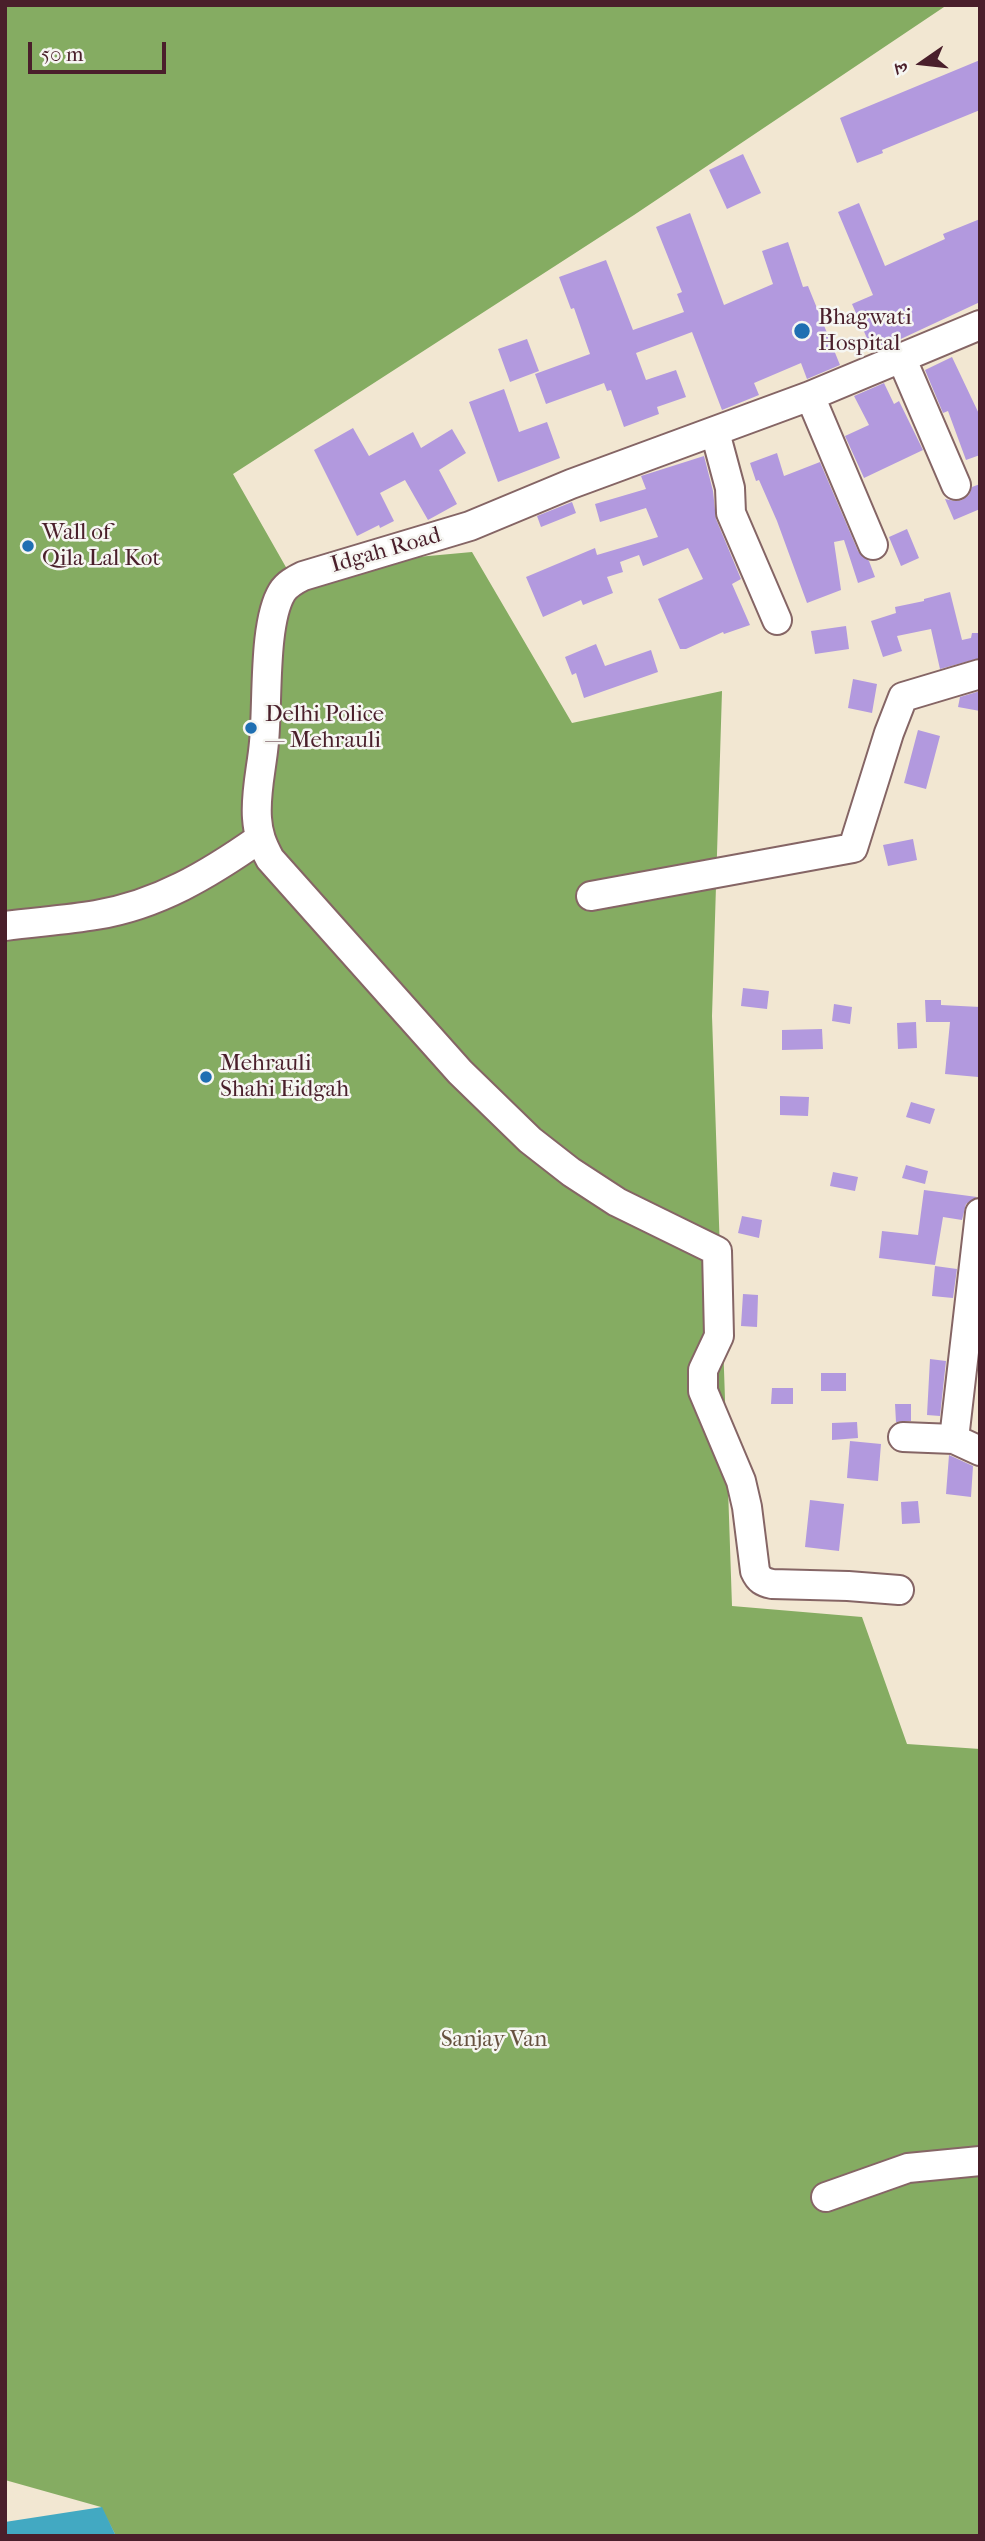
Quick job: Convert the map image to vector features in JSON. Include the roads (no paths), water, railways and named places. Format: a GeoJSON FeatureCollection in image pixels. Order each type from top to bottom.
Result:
{"type":"FeatureCollection","features":[{"type":"Feature","properties":{"kind":"street","name":"Idgah Road"},"geometry":{"type":"LineString","coordinates":[[259,839],[256,815],[265,730],[270,629],[278,602],[288,584],[303,576],[470,526],[571,484],[810,396],[980,325]]}},
{"type":"Feature","properties":{"kind":"street"},"geometry":{"type":"LineString","coordinates":[[901,357],[956,485]]}},
{"type":"Feature","properties":{"kind":"street"},"geometry":{"type":"LineString","coordinates":[[810,396],[873,545]]}},
{"type":"Feature","properties":{"kind":"street"},"geometry":{"type":"LineString","coordinates":[[715,432],[730,488],[731,513],[777,620]]}},
{"type":"Feature","properties":{"kind":"street"},"geometry":{"type":"LineString","coordinates":[[590,896],[853,848],[903,697],[980,674]]}},
{"type":"Feature","properties":{"kind":"street"},"geometry":{"type":"LineString","coordinates":[[5,926],[97,915],[132,906],[194,882],[259,839],[270,859],[452,1062],[530,1140],[570,1172],[617,1202],[717,1251],[719,1336],[703,1370],[703,1391],[741,1480],[757,1577],[772,1584],[899,1590]]}},
{"type":"Feature","properties":{"kind":"street"},"geometry":{"type":"LineString","coordinates":[[954,1439],[980,1213]]}},
{"type":"Feature","properties":{"kind":"street"},"geometry":{"type":"LineString","coordinates":[[904,1437],[954,1439],[980,1451]]}},
{"type":"Feature","properties":{"kind":"street"},"geometry":{"type":"LineString","coordinates":[[826,2197],[908,2168],[980,2161]]}},
{"type":"Feature","properties":{"kind":"water"},"geometry":{"type":"Polygon","coordinates":[[[102,2507],[116,2536],[5,2536],[5,2522],[102,2507]]]}},
{"type":"Feature","properties":{"kind":"place","name":"Bhagwati Hospital"},"geometry":{"type":"Point","coordinates":[802,331]}},
{"type":"Feature","properties":{"kind":"place","name":"Wall of Qila Lal Kot"},"geometry":{"type":"Point","coordinates":[28,546]}},
{"type":"Feature","properties":{"kind":"place","name":"Delhi Police — Mehrauli"},"geometry":{"type":"Point","coordinates":[251,728]}},
{"type":"Feature","properties":{"kind":"place","name":"Mehrauli Shahi Eidgah"},"geometry":{"type":"Point","coordinates":[206,1077]}},
{"type":"Feature","properties":{"kind":"park label","name":"Sanjay Van"},"geometry":{"type":"Point","coordinates":[494,2040]}}]}
